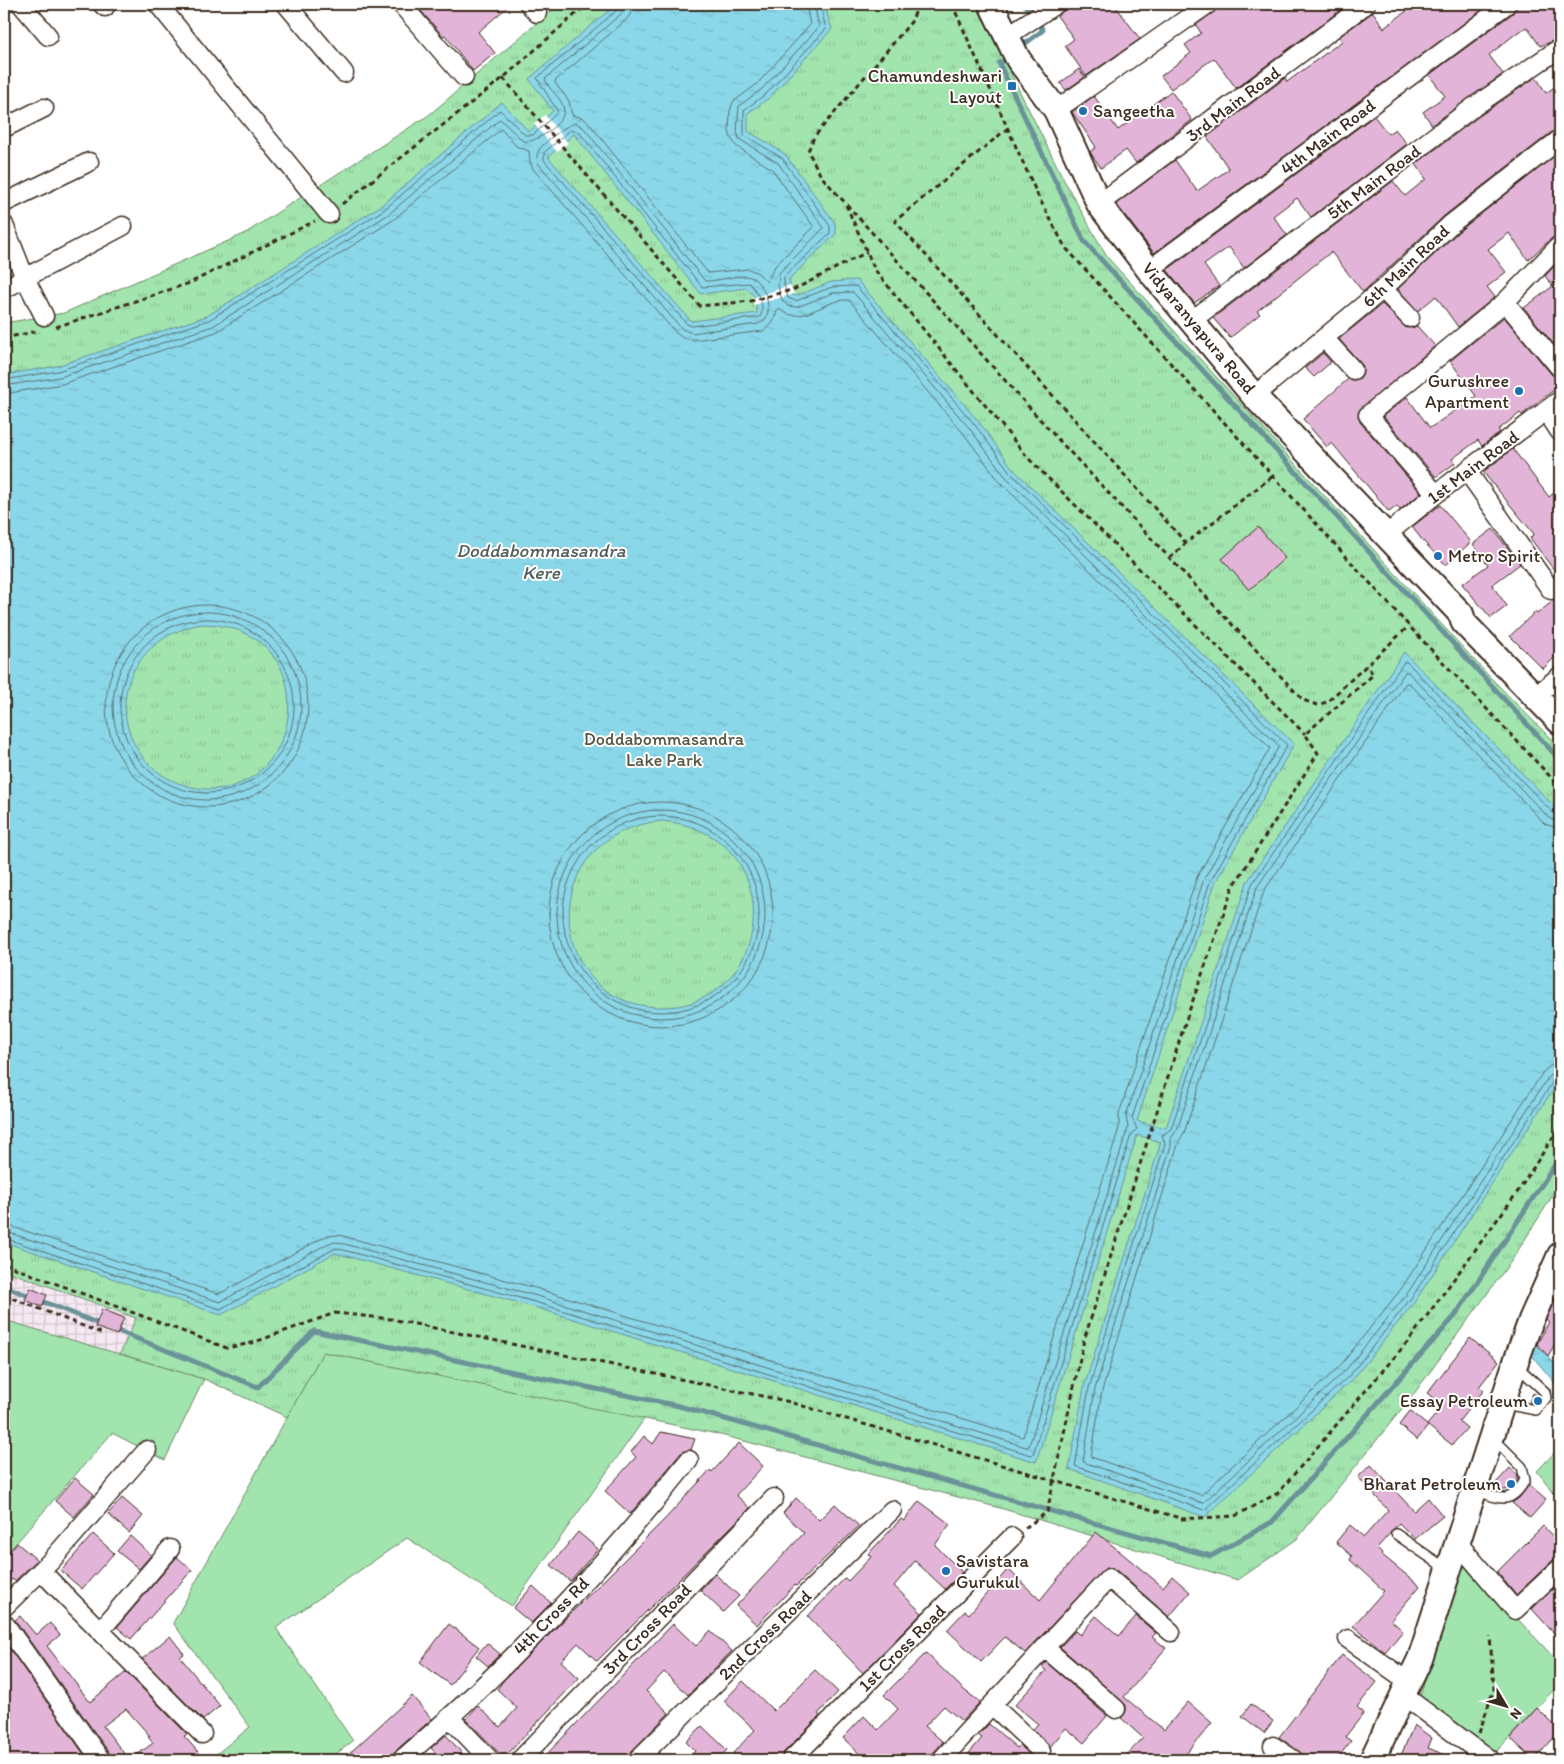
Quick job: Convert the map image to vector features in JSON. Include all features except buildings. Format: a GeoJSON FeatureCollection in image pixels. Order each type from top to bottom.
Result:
{"type":"FeatureCollection","features":[{"type":"Feature","properties":{"kind":"main road","name":"Vidyaranyapura Road"},"geometry":{"type":"LineString","coordinates":[[991,4],[1018,59],[1056,110],[1100,204],[1149,270],[1254,396],[1461,614],[1464,623],[1560,722]]}},
{"type":"Feature","properties":{"kind":"main road","name":"Vidyaranyapura Road"},"geometry":{"type":"LineString","coordinates":[[1461,614],[1473,617],[1555,690]]}},
{"type":"Feature","properties":{"kind":"main road"},"geometry":{"type":"LineString","coordinates":[[1372,1760],[1420,1659],[1515,1365],[1531,1320],[1560,1255]]}},
{"type":"Feature","properties":{"kind":"street"},"geometry":{"type":"LineString","coordinates":[[21,4],[48,36]]}},
{"type":"Feature","properties":{"kind":"street"},"geometry":{"type":"LineString","coordinates":[[158,4],[328,214]]}},
{"type":"Feature","properties":{"kind":"street"},"geometry":{"type":"LineString","coordinates":[[286,4],[344,73]]}},
{"type":"Feature","properties":{"kind":"street"},"geometry":{"type":"LineString","coordinates":[[401,4],[464,77]]}},
{"type":"Feature","properties":{"kind":"street"},"geometry":{"type":"LineString","coordinates":[[1007,36],[1056,4]]}},
{"type":"Feature","properties":{"kind":"street"},"geometry":{"type":"LineString","coordinates":[[1056,110],[1208,4]]}},
{"type":"Feature","properties":{"kind":"street","name":"3rd Main Road"},"geometry":{"type":"LineString","coordinates":[[1100,204],[1366,4]]}},
{"type":"Feature","properties":{"kind":"street","name":"4th Main Road"},"geometry":{"type":"LineString","coordinates":[[1149,270],[1507,4]]}},
{"type":"Feature","properties":{"kind":"street","name":"5th Main Road"},"geometry":{"type":"LineString","coordinates":[[1191,321],[1472,108],[1560,48]]}},
{"type":"Feature","properties":{"kind":"street"},"geometry":{"type":"LineString","coordinates":[[4,128],[44,108]]}},
{"type":"Feature","properties":{"kind":"street","name":"6th Main Road"},"geometry":{"type":"LineString","coordinates":[[1254,396],[1383,289],[1451,224],[1560,139]]}},
{"type":"Feature","properties":{"kind":"street"},"geometry":{"type":"LineString","coordinates":[[4,203],[89,162]]}},
{"type":"Feature","properties":{"kind":"street"},"geometry":{"type":"LineString","coordinates":[[4,225],[44,316]]}},
{"type":"Feature","properties":{"kind":"street"},"geometry":{"type":"LineString","coordinates":[[4,289],[123,226]]}},
{"type":"Feature","properties":{"kind":"street"},"geometry":{"type":"LineString","coordinates":[[1436,494],[1368,415],[1505,302],[1560,245]]}},
{"type":"Feature","properties":{"kind":"street"},"geometry":{"type":"LineString","coordinates":[[1383,289],[1410,318]]}},
{"type":"Feature","properties":{"kind":"street"},"geometry":{"type":"LineString","coordinates":[[1505,302],[1560,368]]}},
{"type":"Feature","properties":{"kind":"street"},"geometry":{"type":"LineString","coordinates":[[1324,338],[1353,370]]}},
{"type":"Feature","properties":{"kind":"street","name":"1st Main Road"},"geometry":{"type":"LineString","coordinates":[[1386,535],[1436,494],[1560,400]]}},
{"type":"Feature","properties":{"kind":"street"},"geometry":{"type":"LineString","coordinates":[[1546,411],[1560,432]]}},
{"type":"Feature","properties":{"kind":"street"},"geometry":{"type":"LineString","coordinates":[[1467,471],[1551,590]]}},
{"type":"Feature","properties":{"kind":"street"},"geometry":{"type":"LineString","coordinates":[[4,1607],[41,1571],[147,1450]]}},
{"type":"Feature","properties":{"kind":"street","name":"4th Cross Rd"},"geometry":{"type":"LineString","coordinates":[[401,1760],[450,1718],[561,1608],[614,1550],[689,1460]]}},
{"type":"Feature","properties":{"kind":"street","name":"3rd Cross Road"},"geometry":{"type":"LineString","coordinates":[[520,1760],[774,1498]]}},
{"type":"Feature","properties":{"kind":"street","name":"2nd Cross Road"},"geometry":{"type":"LineString","coordinates":[[637,1760],[892,1510]]}},
{"type":"Feature","properties":{"kind":"street","name":"1st Cross Road"},"geometry":{"type":"LineString","coordinates":[[791,1760],[1012,1537]]}},
{"type":"Feature","properties":{"kind":"street"},"geometry":{"type":"LineString","coordinates":[[1458,1542],[1515,1610],[1560,1568]]}},
{"type":"Feature","properties":{"kind":"street"},"geometry":{"type":"LineString","coordinates":[[100,1631],[170,1549]]}},
{"type":"Feature","properties":{"kind":"street"},"geometry":{"type":"LineString","coordinates":[[41,1571],[202,1734]]}},
{"type":"Feature","properties":{"kind":"street"},"geometry":{"type":"LineString","coordinates":[[941,1760],[1109,1578],[1171,1632]]}},
{"type":"Feature","properties":{"kind":"street"},"geometry":{"type":"LineString","coordinates":[[4,1623],[101,1760]]}},
{"type":"Feature","properties":{"kind":"street"},"geometry":{"type":"LineString","coordinates":[[1348,1639],[1490,1760]]}},
{"type":"Feature","properties":{"kind":"street"},"geometry":{"type":"LineString","coordinates":[[1045,1648],[1116,1708]]}},
{"type":"Feature","properties":{"kind":"street"},"geometry":{"type":"LineString","coordinates":[[992,1705],[1041,1751]]}},
{"type":"Feature","properties":{"kind":"street"},"geometry":{"type":"LineString","coordinates":[[450,1718],[490,1760]]}},
{"type":"Feature","properties":{"kind":"street"},"geometry":{"type":"LineString","coordinates":[[1274,1746],[1294,1760]]}},
{"type":"Feature","properties":{"kind":"lane"},"geometry":{"type":"LineString","coordinates":[[1503,1404],[1536,1410],[1546,1398],[1545,1392],[1515,1365]]}},
{"type":"Feature","properties":{"kind":"lane"},"geometry":{"type":"LineString","coordinates":[[1474,1490],[1501,1499],[1510,1499],[1518,1492],[1525,1480],[1522,1466],[1492,1437]]}},
{"type":"Feature","properties":{"kind":"lane"},"geometry":{"type":"LineString","coordinates":[[1396,1534],[1448,1570]]}},
{"type":"Feature","properties":{"kind":"path"},"geometry":{"type":"LineString","coordinates":[[919,4],[911,22],[814,137],[808,151],[821,176],[1055,436],[1303,700],[1317,705],[1327,702],[1409,626]]}},
{"type":"Feature","properties":{"kind":"path"},"geometry":{"type":"LineString","coordinates":[[952,4],[1038,196],[1065,247],[1409,626],[1560,787]]}},
{"type":"Feature","properties":{"kind":"path"},"geometry":{"type":"LineString","coordinates":[[503,78],[700,306],[751,301],[795,289],[867,252]]}},
{"type":"Feature","properties":{"kind":"path"},"geometry":{"type":"LineString","coordinates":[[1008,128],[895,221],[1186,544]]}},
{"type":"Feature","properties":{"kind":"path"},"geometry":{"type":"LineString","coordinates":[[844,202],[875,270],[1029,459],[1305,734],[1318,753],[1233,887],[1187,1017],[1084,1340],[1047,1512],[1012,1537]]}},
{"type":"Feature","properties":{"kind":"path"},"geometry":{"type":"LineString","coordinates":[[1169,558],[1273,476]]}},
{"type":"Feature","properties":{"kind":"path"},"geometry":{"type":"LineString","coordinates":[[1305,734],[1373,675],[1367,664]]}},
{"type":"Feature","properties":{"kind":"path"},"geometry":{"type":"LineString","coordinates":[[4,1264],[227,1348],[252,1343],[335,1313],[391,1319],[786,1401],[1182,1519],[1235,1516],[1278,1493],[1383,1373],[1519,1190],[1560,1126]]}},
{"type":"Feature","properties":{"kind":"path"},"geometry":{"type":"LineString","coordinates":[[4,1295],[101,1333]]}},
{"type":"Feature","properties":{"kind":"path"},"geometry":{"type":"LineString","coordinates":[[1474,1748],[1494,1689],[1490,1636]]}},
{"type":"Feature","properties":{"kind":"shaded area"},"geometry":{"type":"Polygon","coordinates":[[[4,1270],[136,1318],[120,1354],[4,1320],[4,1270]]]}},
{"type":"Feature","properties":{"kind":"green space","name":"Doddabommasandra Kere"},"geometry":{"type":"Polygon","coordinates":[[[559,4],[976,4],[1065,182],[1107,257],[1485,672],[1560,748],[1560,1184],[1512,1260],[1413,1395],[1297,1539],[1238,1580],[1000,1508],[717,1434],[323,1352],[287,1417],[204,1379],[120,1354],[136,1318],[4,1270],[4,323],[64,313],[244,234],[429,115],[559,4]]]}},
{"type":"Feature","properties":{"kind":"green space"},"geometry":{"type":"Polygon","coordinates":[[[4,1320],[204,1379],[165,1460],[112,1433],[4,1557],[4,1320]]]}},
{"type":"Feature","properties":{"kind":"green space"},"geometry":{"type":"Polygon","coordinates":[[[323,1352],[645,1418],[512,1606],[407,1538],[276,1628],[353,1741],[328,1760],[209,1760],[250,1727],[173,1623],[323,1352]]]}},
{"type":"Feature","properties":{"kind":"green space"},"geometry":{"type":"Polygon","coordinates":[[[1560,1447],[1560,1501],[1537,1471],[1560,1447]]]}},
{"type":"Feature","properties":{"kind":"green space"},"geometry":{"type":"Polygon","coordinates":[[[1464,1562],[1560,1664],[1560,1683],[1495,1753],[1420,1696],[1464,1562]]]}},
{"type":"Feature","properties":{"kind":"water","name":"Doddabommasandra Kere"},"geometry":{"type":"Polygon","coordinates":[[[616,4],[824,4],[832,29],[769,98],[748,113],[748,131],[785,154],[835,223],[836,234],[789,279],[792,295],[796,296],[831,282],[857,280],[979,422],[1013,469],[1294,744],[1215,883],[1137,1121],[1166,1128],[1247,882],[1404,652],[1560,812],[1560,1079],[1416,1300],[1353,1379],[1205,1517],[1069,1469],[1084,1387],[1161,1142],[1137,1135],[1036,1462],[534,1307],[335,1253],[221,1315],[4,1242],[4,375],[57,366],[207,316],[382,205],[502,102],[529,132],[553,111],[529,79],[616,4]],[[574,134],[548,157],[691,321],[757,313],[755,297],[747,288],[701,294],[574,134]],[[202,624],[181,630],[162,639],[147,652],[135,668],[128,686],[125,705],[128,726],[141,755],[153,768],[167,778],[192,787],[230,787],[259,772],[279,746],[288,715],[286,683],[272,654],[244,633],[202,624]],[[662,821],[621,832],[592,854],[575,883],[569,916],[575,949],[592,977],[619,998],[657,1007],[697,1001],[726,982],[745,953],[753,920],[750,886],[734,855],[705,832],[662,821]]]}},
{"type":"Feature","properties":{"kind":"water"},"geometry":{"type":"Polygon","coordinates":[[[1532,1340],[1560,1369],[1560,1389],[1527,1350],[1532,1340]]]}},
{"type":"Feature","properties":{"kind":"pier"},"geometry":{"type":"Polygon","coordinates":[[[545,115],[568,143],[557,152],[534,124],[545,115]]]}},
{"type":"Feature","properties":{"kind":"pier"},"geometry":{"type":"Polygon","coordinates":[[[790,285],[794,294],[754,305],[752,298],[790,285]]]}},
{"type":"Feature","properties":{"kind":"waterway"},"geometry":{"type":"LineString","coordinates":[[1024,4],[1043,30],[1026,43]]}},
{"type":"Feature","properties":{"kind":"waterway"},"geometry":{"type":"LineString","coordinates":[[1003,61],[999,63],[1084,241],[1560,760]]}},
{"type":"Feature","properties":{"kind":"waterway"},"geometry":{"type":"LineString","coordinates":[[113,1329],[258,1387],[314,1331],[679,1406],[1211,1556],[1272,1522],[1455,1316],[1560,1157]]}},
{"type":"Feature","properties":{"kind":"waterway"},"geometry":{"type":"LineString","coordinates":[[4,1286],[102,1325]]}},
{"type":"Feature","properties":{"kind":"place","name":"Chamundeshwari Layout"},"geometry":{"type":"Point","coordinates":[1012,86]}},
{"type":"Feature","properties":{"kind":"place","name":"Sangeetha"},"geometry":{"type":"Point","coordinates":[1083,111]}},
{"type":"Feature","properties":{"kind":"place","name":"Gurushree Apartment"},"geometry":{"type":"Point","coordinates":[1519,391]}},
{"type":"Feature","properties":{"kind":"place","name":"Metro Spirit"},"geometry":{"type":"Point","coordinates":[1438,556]}},
{"type":"Feature","properties":{"kind":"place","name":"Essay Petroleum"},"geometry":{"type":"Point","coordinates":[1538,1401]}},
{"type":"Feature","properties":{"kind":"place","name":"Bharat Petroleum"},"geometry":{"type":"Point","coordinates":[1511,1484]}},
{"type":"Feature","properties":{"kind":"place","name":"Savistara Gurukul"},"geometry":{"type":"Point","coordinates":[946,1571]}},
{"type":"Feature","properties":{"kind":"park label","name":"Doddabommasandra Lake Park"},"geometry":{"type":"Point","coordinates":[664,750]}}]}
